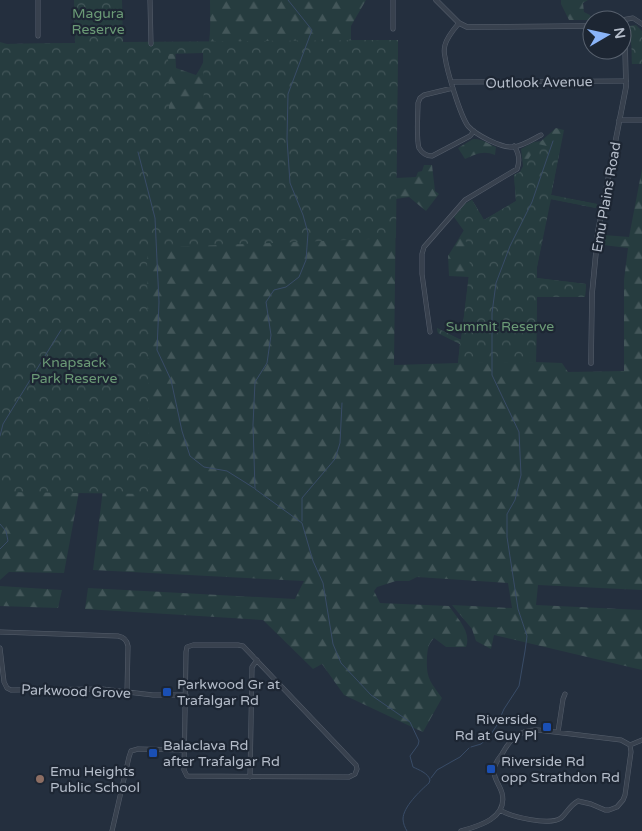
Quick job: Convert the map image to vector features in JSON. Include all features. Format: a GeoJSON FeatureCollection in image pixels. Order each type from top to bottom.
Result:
{"type":"FeatureCollection","features":[{"type":"Feature","properties":{"kind":"street"},"geometry":{"type":"LineString","coordinates":[[38,0],[38,36]]}},
{"type":"Feature","properties":{"kind":"street"},"geometry":{"type":"LineString","coordinates":[[150,0],[151,44]]}},
{"type":"Feature","properties":{"kind":"street"},"geometry":{"type":"LineString","coordinates":[[393,0],[393,29]]}},
{"type":"Feature","properties":{"kind":"street"},"geometry":{"type":"LineString","coordinates":[[436,0],[459,23],[465,26],[582,26]]}},
{"type":"Feature","properties":{"kind":"street"},"geometry":{"type":"LineString","coordinates":[[459,23],[448,39],[444,56],[464,120],[481,136],[508,146],[514,146],[541,135]]}},
{"type":"Feature","properties":{"kind":"street","name":"Emu Plains Road"},"geometry":{"type":"LineString","coordinates":[[591,363],[592,294],[598,231],[626,88],[625,60]]}},
{"type":"Feature","properties":{"kind":"street","name":"Outlook Avenue"},"geometry":{"type":"LineString","coordinates":[[452,82],[626,80]]}},
{"type":"Feature","properties":{"kind":"street"},"geometry":{"type":"LineString","coordinates":[[453,88],[420,98],[418,104],[420,148],[425,155],[432,156],[470,136],[474,131]]}},
{"type":"Feature","properties":{"kind":"street"},"geometry":{"type":"LineString","coordinates":[[620,120],[642,120]]}},
{"type":"Feature","properties":{"kind":"street"},"geometry":{"type":"LineString","coordinates":[[430,332],[422,274],[424,247],[465,200],[517,169],[519,158],[514,146]]}},
{"type":"Feature","properties":{"kind":"street"},"geometry":{"type":"LineString","coordinates":[[0,632],[123,637],[128,646],[127,692]]}},
{"type":"Feature","properties":{"kind":"street"},"geometry":{"type":"LineString","coordinates":[[193,644],[241,645],[257,660],[356,764],[354,775],[349,777],[187,776],[184,770],[186,652],[188,647],[193,644]]}},
{"type":"Feature","properties":{"kind":"street","name":"Parkwood Grove"},"geometry":{"type":"LineString","coordinates":[[0,648],[4,682],[9,689],[102,689],[152,695],[186,695]]}},
{"type":"Feature","properties":{"kind":"street"},"geometry":{"type":"LineString","coordinates":[[250,777],[252,668],[257,660]]}},
{"type":"Feature","properties":{"kind":"street"},"geometry":{"type":"LineString","coordinates":[[558,732],[565,694]]}},
{"type":"Feature","properties":{"kind":"street"},"geometry":{"type":"LineString","coordinates":[[461,831],[491,819],[500,810],[502,803],[501,789],[494,777],[494,768],[510,741],[520,733],[531,730],[558,732],[621,740],[630,745]]}},
{"type":"Feature","properties":{"kind":"street"},"geometry":{"type":"LineString","coordinates":[[630,745],[642,740]]}},
{"type":"Feature","properties":{"kind":"street"},"geometry":{"type":"LineString","coordinates":[[500,810],[505,813],[540,821],[558,819],[571,805],[578,802],[591,804],[605,810],[614,809],[621,804],[624,795],[631,752],[630,745]]}},
{"type":"Feature","properties":{"kind":"street"},"geometry":{"type":"LineString","coordinates":[[112,831],[131,751],[138,749],[185,750]]}},
{"type":"Feature","properties":{"kind":"green space","name":"Knapsack Park Reserve"},"geometry":{"type":"Polygon","coordinates":[[[74,0],[117,46],[175,45],[176,68],[196,75],[208,48],[210,0],[366,0],[351,26],[351,40],[398,40],[396,178],[416,177],[418,172],[422,171],[424,165],[432,165],[435,191],[439,194],[426,211],[409,197],[396,199],[394,365],[458,363],[460,344],[438,333],[437,328],[461,340],[469,277],[449,276],[448,256],[464,230],[465,204],[472,200],[484,220],[516,201],[514,175],[520,172],[523,166],[521,149],[534,142],[541,141],[556,128],[564,130],[551,195],[597,204],[596,208],[550,199],[537,267],[537,278],[586,284],[585,297],[537,297],[536,362],[562,363],[568,372],[624,371],[624,280],[628,248],[603,245],[604,235],[629,237],[642,169],[642,590],[538,585],[536,605],[642,610],[642,670],[494,635],[491,649],[476,641],[472,629],[452,605],[512,608],[508,583],[417,577],[409,581],[396,581],[377,587],[374,591],[380,603],[449,606],[463,625],[467,636],[466,647],[446,647],[434,638],[429,644],[427,657],[428,675],[442,698],[423,732],[344,695],[322,664],[313,669],[263,620],[85,609],[88,588],[295,599],[304,581],[93,570],[107,457],[97,394],[64,573],[9,572],[0,580],[0,42],[7,44],[75,43],[74,0]]]}},
{"type":"Feature","properties":{"kind":"green space"},"geometry":{"type":"Polygon","coordinates":[[[74,0],[122,0],[123,42],[398,40],[396,238],[147,248],[149,494],[0,492],[0,44],[75,43],[74,0]],[[203,53],[168,54],[169,112],[204,112],[203,53]]]}},
{"type":"Feature","properties":{"kind":"green space"},"geometry":{"type":"Polygon","coordinates":[[[561,0],[588,0],[583,3],[582,20],[569,20],[561,0]]]}},
{"type":"Feature","properties":{"kind":"green space"},"geometry":{"type":"Polygon","coordinates":[[[636,25],[642,31],[642,64],[632,64],[632,26],[636,25]]]}},
{"type":"Feature","properties":{"kind":"green space"},"geometry":{"type":"Polygon","coordinates":[[[473,139],[482,140],[496,147],[495,155],[483,153],[465,159],[458,148],[473,139]]]}},
{"type":"Feature","properties":{"kind":"green space","name":"Summit Reserve"},"geometry":{"type":"Polygon","coordinates":[[[538,144],[560,149],[551,195],[597,204],[596,208],[551,199],[537,267],[537,278],[586,284],[585,297],[537,297],[536,363],[458,363],[460,344],[438,333],[437,328],[461,340],[470,265],[464,231],[454,217],[465,204],[472,200],[484,220],[516,201],[514,175],[520,172],[538,144]]]}},
{"type":"Feature","properties":{"kind":"green space"},"geometry":{"type":"Polygon","coordinates":[[[0,586],[62,590],[58,608],[0,606],[0,586]]]}},
{"type":"Feature","properties":{"kind":"waterway"},"geometry":{"type":"LineString","coordinates":[[288,0],[312,30],[288,94],[287,139],[290,183],[308,233],[306,260],[299,277],[286,287],[274,290],[266,302],[271,335],[267,363],[255,382],[253,425],[255,489],[302,523],[313,561],[323,583],[333,644],[341,663],[371,695],[410,722],[419,741],[410,756],[413,767],[425,774],[430,780],[406,809],[403,819],[407,831]]}},
{"type":"Feature","properties":{"kind":"waterway"},"geometry":{"type":"LineString","coordinates":[[471,747],[481,744],[489,737],[519,686],[525,651],[527,636],[518,609],[507,537],[507,514],[515,500],[521,475],[519,432],[492,375],[492,313],[496,283],[510,246],[532,202],[553,141]]}},
{"type":"Feature","properties":{"kind":"waterway"},"geometry":{"type":"LineString","coordinates":[[138,152],[155,218],[159,302],[157,350],[171,380],[182,431],[190,456],[204,467],[227,471],[254,488]]}},
{"type":"Feature","properties":{"kind":"waterway"},"geometry":{"type":"LineString","coordinates":[[0,436],[3,424],[61,330]]}},
{"type":"Feature","properties":{"kind":"waterway"},"geometry":{"type":"LineString","coordinates":[[302,521],[302,498],[335,459],[340,443],[342,403]]}},
{"type":"Feature","properties":{"kind":"waterway"},"geometry":{"type":"LineString","coordinates":[[0,524],[6,531],[8,541],[0,549]]}},
{"type":"Feature","properties":{"kind":"waterway"},"geometry":{"type":"LineString","coordinates":[[431,778],[437,770],[460,757],[469,748]]}},
{"type":"Feature","properties":{"kind":"place","name":"Parkwood Gr at Trafalgar Rd"},"geometry":{"type":"Point","coordinates":[167,692]}},
{"type":"Feature","properties":{"kind":"place","name":"Riverside Rd at Guy Pl"},"geometry":{"type":"Point","coordinates":[547,727]}},
{"type":"Feature","properties":{"kind":"place","name":"Balaclava Rd after Trafalgar Rd"},"geometry":{"type":"Point","coordinates":[153,753]}},
{"type":"Feature","properties":{"kind":"place","name":"Riverside Rd opp Strathdon Rd"},"geometry":{"type":"Point","coordinates":[491,769]}},
{"type":"Feature","properties":{"kind":"place","name":"Emu Heights Public School"},"geometry":{"type":"Point","coordinates":[40,779]}},
{"type":"Feature","properties":{"kind":"park label","name":"Magura Reserve"},"geometry":{"type":"Point","coordinates":[98,22]}}]}
